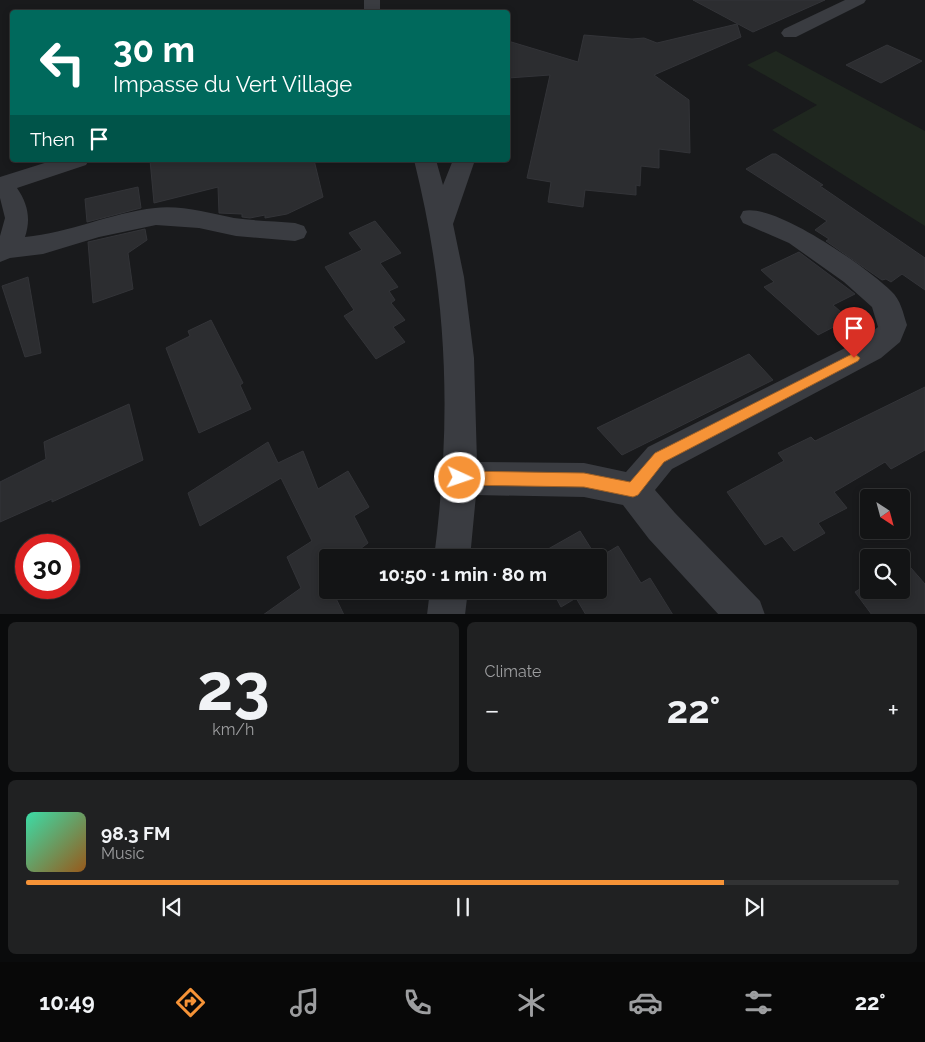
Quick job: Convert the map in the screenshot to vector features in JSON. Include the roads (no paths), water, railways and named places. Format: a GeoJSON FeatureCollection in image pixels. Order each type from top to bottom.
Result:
{"type":"FeatureCollection","features":[{"type":"Feature","properties":{"kind":"street"},"geometry":{"type":"LineString","coordinates":[[790,33],[858,0]]}},
{"type":"Feature","properties":{"kind":"street"},"geometry":{"type":"LineString","coordinates":[[0,185],[72,162]]}},
{"type":"Feature","properties":{"kind":"street"},"geometry":{"type":"LineString","coordinates":[[426,162],[448,258],[460,385],[460,478],[453,549]]}},
{"type":"Feature","properties":{"kind":"street"},"geometry":{"type":"LineString","coordinates":[[441,224],[463,162]]}},
{"type":"Feature","properties":{"kind":"street"},"geometry":{"type":"LineString","coordinates":[[0,185],[12,195],[17,222],[15,234],[2,250]]}},
{"type":"Feature","properties":{"kind":"street"},"geometry":{"type":"LineString","coordinates":[[2,250],[43,245],[98,228],[156,216],[199,218],[236,226],[295,232]]}},
{"type":"Feature","properties":{"kind":"street"},"geometry":{"type":"LineString","coordinates":[[633,490],[660,458],[871,349],[890,334],[893,325],[888,307],[868,286],[798,237],[752,217]]}},
{"type":"Feature","properties":{"kind":"street"},"geometry":{"type":"LineString","coordinates":[[460,478],[584,480],[633,490],[662,526],[746,614]]}},
{"type":"Feature","properties":{"kind":"street"},"geometry":{"type":"LineString","coordinates":[[446,614],[448,599]]}}]}
